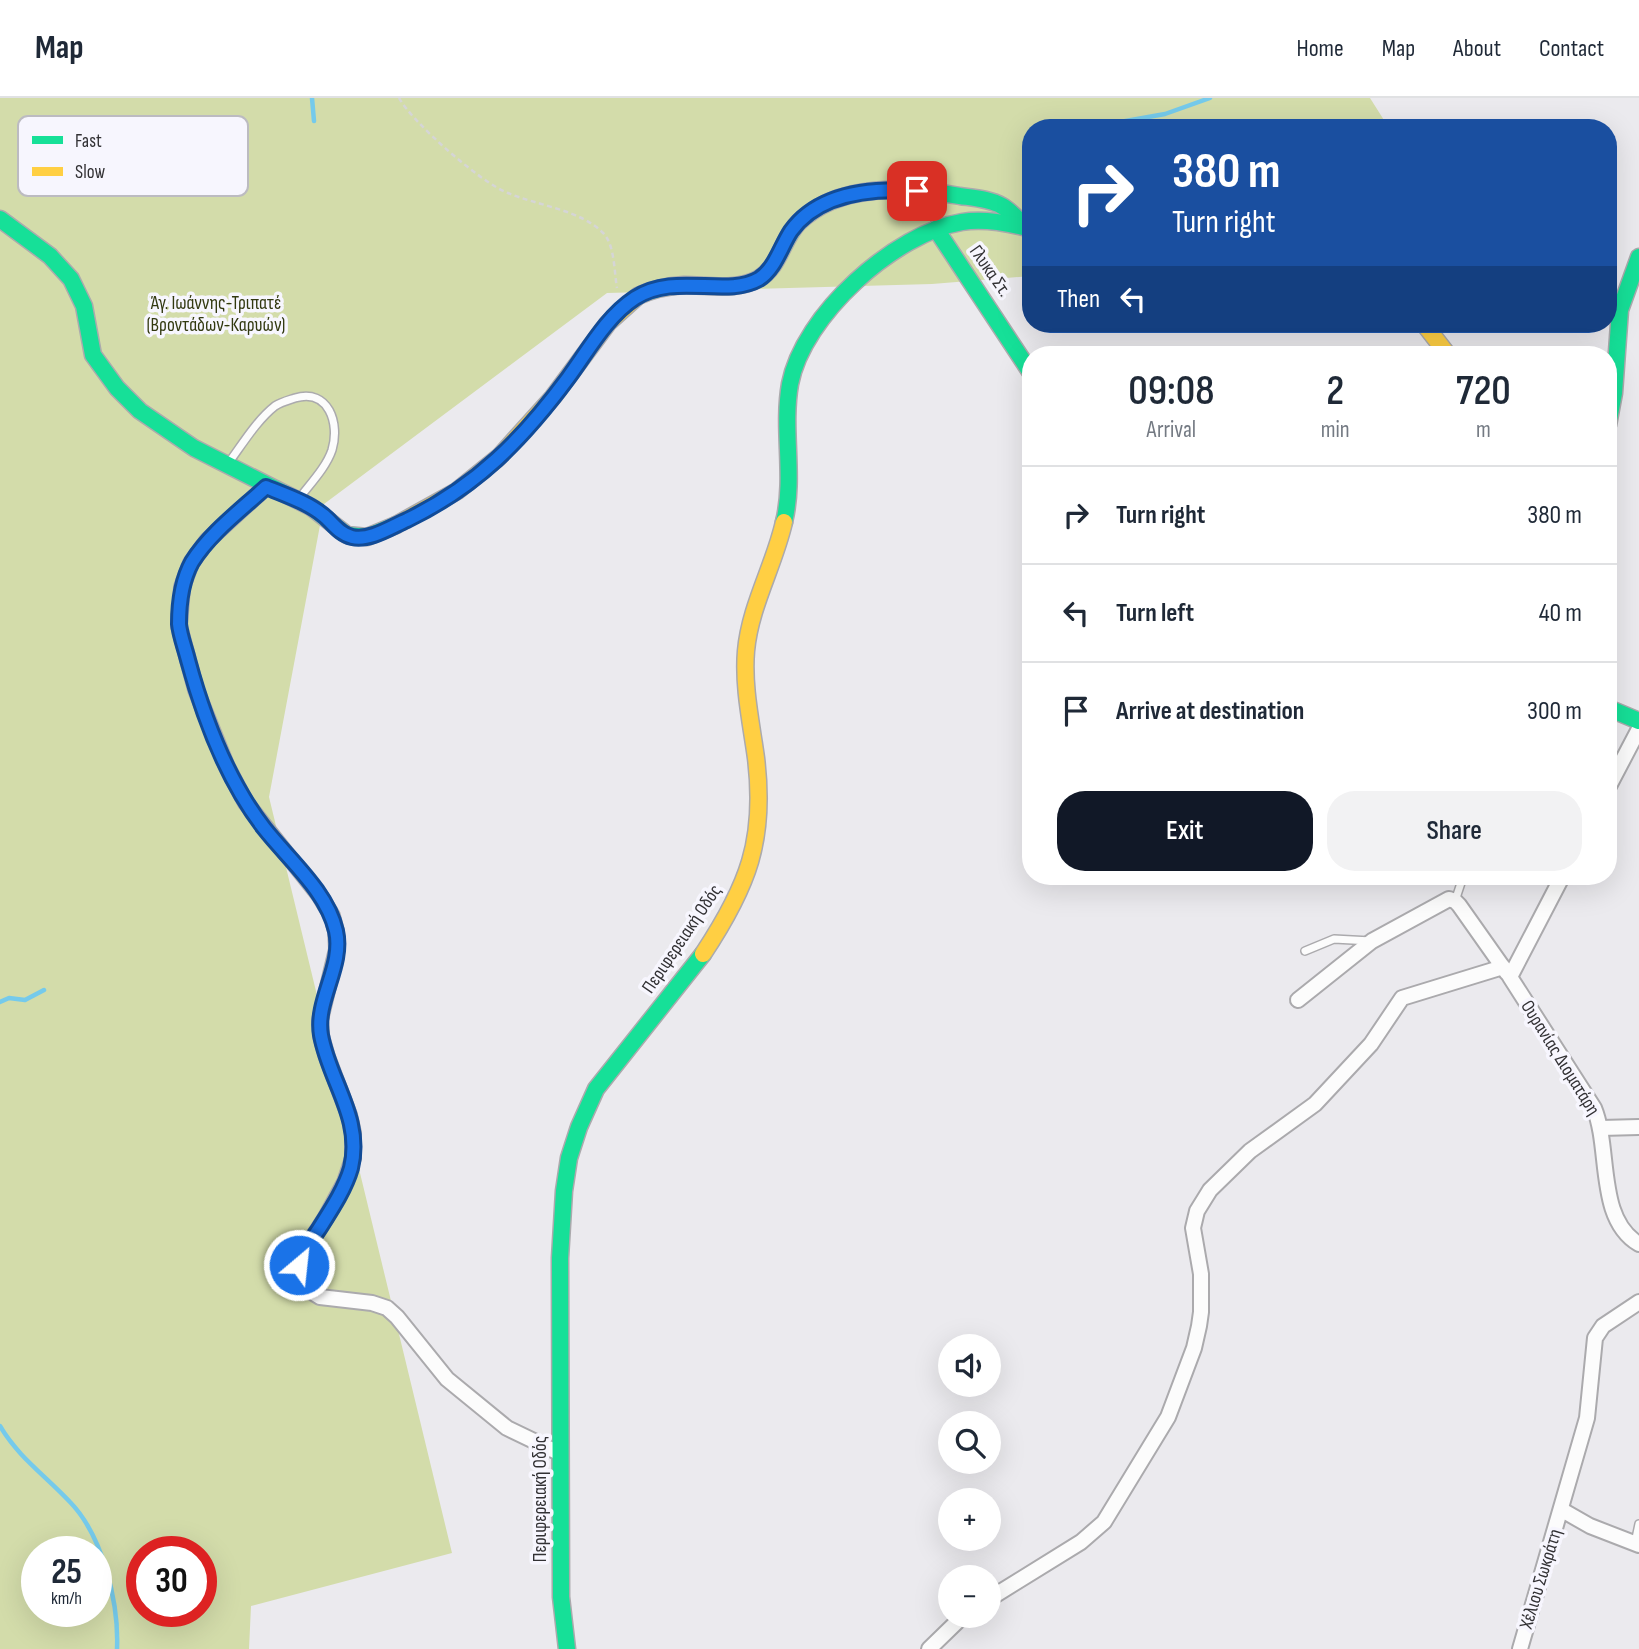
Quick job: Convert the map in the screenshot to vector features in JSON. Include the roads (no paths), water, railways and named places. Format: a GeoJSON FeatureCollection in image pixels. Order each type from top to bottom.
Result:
{"type":"FeatureCollection","features":[{"type":"Feature","properties":{"kind":"main road"},"geometry":{"type":"LineString","coordinates":[[0,219],[65,271],[79,290],[90,351],[110,380],[129,400],[171,435],[194,450],[266,487],[298,500],[324,515],[342,533],[356,538],[373,536],[433,507],[467,486],[512,446],[554,397],[602,330],[621,309],[653,289],[667,286],[734,285],[757,280],[768,271],[800,220],[824,205],[859,192],[917,191],[987,201],[1004,207],[1022,222]]}},
{"type":"Feature","properties":{"kind":"main road","name":"Περιφερειακή Οδός"},"geometry":{"type":"LineString","coordinates":[[567,1649],[561,1597],[565,1183],[581,1124],[600,1083],[671,997],[724,920],[748,874],[759,830],[760,790],[747,686],[746,653],[751,627],[777,553],[787,513],[787,411],[794,369],[812,332],[857,281],[889,256],[936,229],[973,220],[1022,227]]}},
{"type":"Feature","properties":{"kind":"main road","name":"Γλυκα Στ."},"geometry":{"type":"LineString","coordinates":[[936,229],[1022,358]]}},
{"type":"Feature","properties":{"kind":"main road"},"geometry":{"type":"LineString","coordinates":[[1617,352],[1620,310],[1639,257]]}},
{"type":"Feature","properties":{"kind":"main road"},"geometry":{"type":"LineString","coordinates":[[1617,712],[1639,721]]}},
{"type":"Feature","properties":{"kind":"street"},"geometry":{"type":"LineString","coordinates":[[266,487],[208,541],[191,564],[182,587],[179,626],[196,690],[227,767],[246,803],[320,896],[332,916],[336,931],[337,949],[320,1020],[321,1035],[349,1115],[353,1133],[353,1158],[345,1182],[326,1219],[301,1255],[300,1281],[310,1292],[320,1297],[387,1308],[447,1379],[508,1428],[561,1454]]}},
{"type":"Feature","properties":{"kind":"street"},"geometry":{"type":"LineString","coordinates":[[1617,771],[1639,729]]}},
{"type":"Feature","properties":{"kind":"street"},"geometry":{"type":"LineString","coordinates":[[1001,1592],[1081,1542],[1104,1522],[1168,1417],[1195,1348],[1202,1300],[1201,1274],[1193,1228],[1203,1199],[1250,1151],[1315,1104],[1371,1044],[1398,1002],[1405,997],[1507,972],[1557,885]]}},
{"type":"Feature","properties":{"kind":"street"},"geometry":{"type":"LineString","coordinates":[[1298,1000],[1372,941],[1444,900],[1455,901]]}},
{"type":"Feature","properties":{"kind":"street","name":"Ουρανίας Διοματάρη"},"geometry":{"type":"LineString","coordinates":[[1455,901],[1507,972],[1594,1108],[1601,1128],[1609,1194],[1615,1217],[1623,1233],[1639,1244]]}},
{"type":"Feature","properties":{"kind":"street"},"geometry":{"type":"LineString","coordinates":[[1601,1128],[1639,1127]]}},
{"type":"Feature","properties":{"kind":"street"},"geometry":{"type":"LineString","coordinates":[[1637,1545],[1590,1526],[1562,1510],[1587,1418],[1595,1338],[1603,1326],[1639,1302]]}},
{"type":"Feature","properties":{"kind":"street","name":"Χέλιου Σωκράτη"},"geometry":{"type":"LineString","coordinates":[[1520,1649],[1562,1510]]}},
{"type":"Feature","properties":{"kind":"street"},"geometry":{"type":"LineString","coordinates":[[929,1649],[951,1628]]}},
{"type":"Feature","properties":{"kind":"lane"},"geometry":{"type":"LineString","coordinates":[[226,466],[262,418],[277,404],[303,396],[314,396],[328,408],[334,419],[334,440],[327,460],[298,500]]}},
{"type":"Feature","properties":{"kind":"lane"},"geometry":{"type":"LineString","coordinates":[[1455,901],[1460,885]]}},
{"type":"Feature","properties":{"kind":"lane"},"geometry":{"type":"LineString","coordinates":[[1305,951],[1334,939],[1372,941]]}},
{"type":"Feature","properties":{"kind":"lane"},"geometry":{"type":"LineString","coordinates":[[1637,1545],[1639,1524]]}},
{"type":"Feature","properties":{"kind":"waterway"},"geometry":{"type":"LineString","coordinates":[[312,98],[314,121]]}},
{"type":"Feature","properties":{"kind":"waterway"},"geometry":{"type":"LineString","coordinates":[[1137,119],[1165,114],[1210,98]]}},
{"type":"Feature","properties":{"kind":"waterway"},"geometry":{"type":"LineString","coordinates":[[0,1002],[9,998],[25,1000],[44,990]]}},
{"type":"Feature","properties":{"kind":"waterway"},"geometry":{"type":"LineString","coordinates":[[0,1426],[24,1457],[70,1502],[92,1533],[112,1591],[117,1649]]}},
{"type":"Feature","properties":{"kind":"park label","name":"Άγ. Ιωάννης-Τριπατέ (Βροντάδων-Καρυών)"},"geometry":{"type":"Point","coordinates":[216,314]}}]}
